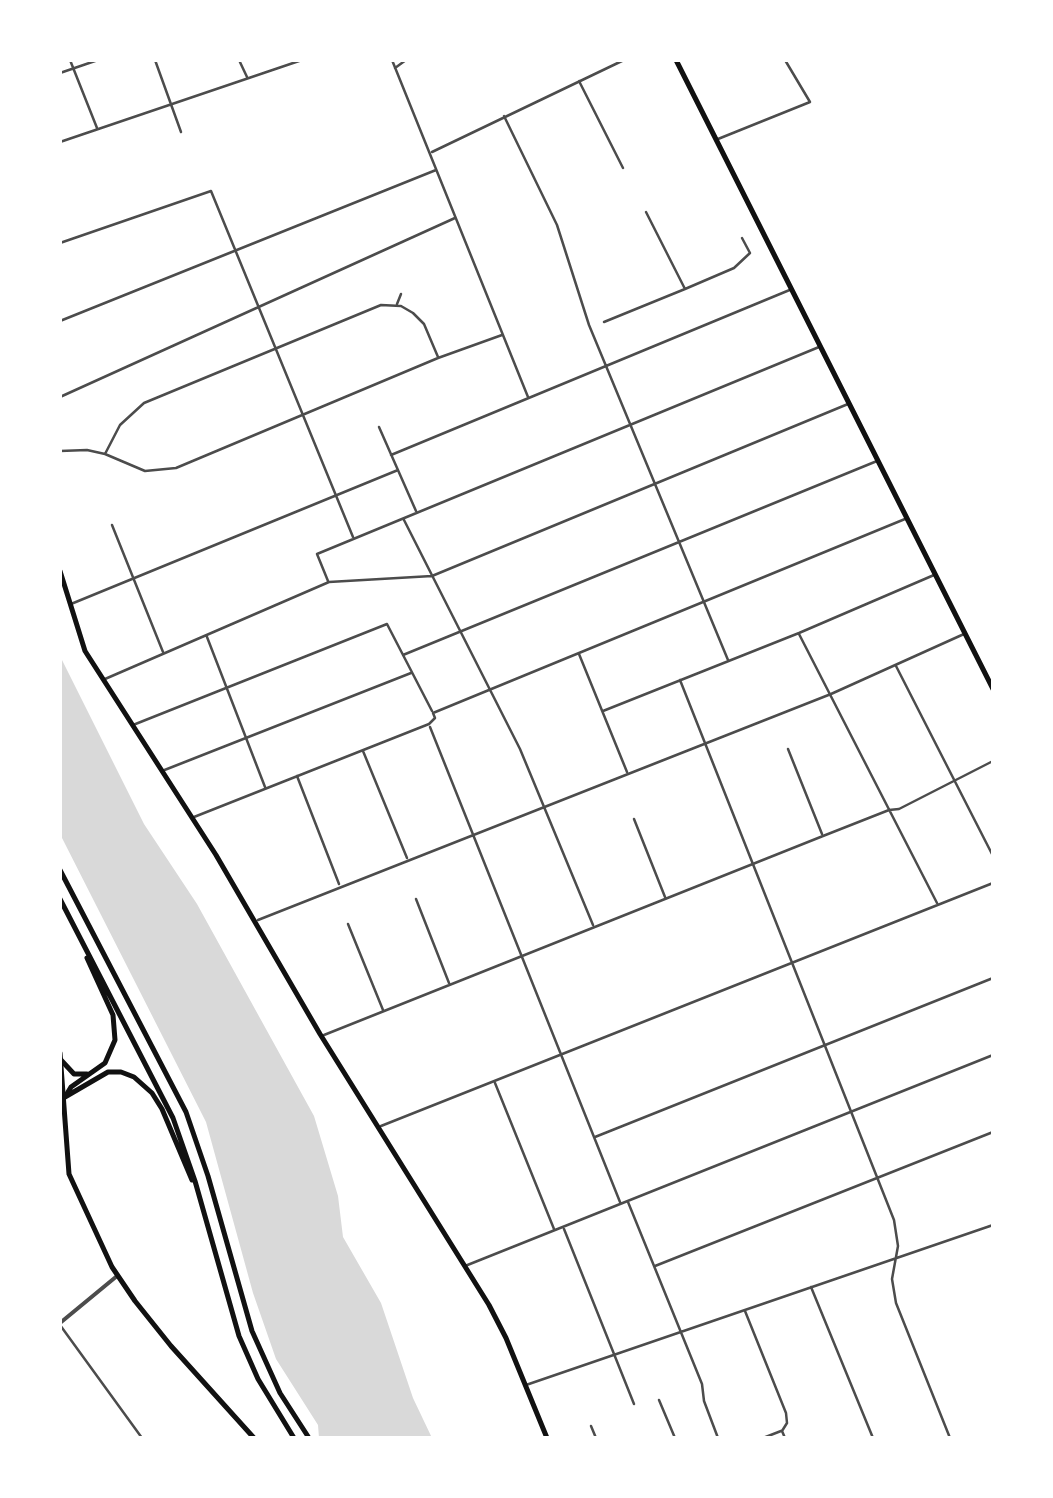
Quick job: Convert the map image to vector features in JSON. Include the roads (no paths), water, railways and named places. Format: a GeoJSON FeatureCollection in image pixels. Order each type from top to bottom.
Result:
{"type":"FeatureCollection","features":[{"type":"Feature","properties":{"kind":"main road"},"geometry":{"type":"LineString","coordinates":[[676,60],[993,688]]}},
{"type":"Feature","properties":{"kind":"main road"},"geometry":{"type":"LineString","coordinates":[[60,572],[79,638],[500,1324],[547,1438]]}},
{"type":"Feature","properties":{"kind":"main road"},"geometry":{"type":"LineString","coordinates":[[60,870],[186,1112],[252,1331],[280,1393],[309,1438]]}},
{"type":"Feature","properties":{"kind":"main road"},"geometry":{"type":"LineString","coordinates":[[60,900],[115,1023],[113,1049],[98,1068],[62,1098]]}},
{"type":"Feature","properties":{"kind":"main road"},"geometry":{"type":"LineString","coordinates":[[60,900],[181,1138],[244,1346],[294,1438]]}},
{"type":"Feature","properties":{"kind":"main road"},"geometry":{"type":"LineString","coordinates":[[61,1056],[74,1074],[98,1068]]}},
{"type":"Feature","properties":{"kind":"main road"},"geometry":{"type":"LineString","coordinates":[[61,1056],[69,1174],[118,1276],[171,1346],[254,1438]]}},
{"type":"Feature","properties":{"kind":"main road"},"geometry":{"type":"LineString","coordinates":[[62,1098],[108,1072],[121,1072],[140,1081],[162,1109],[202,1202]]}},
{"type":"Feature","properties":{"kind":"street"},"geometry":{"type":"LineString","coordinates":[[70,60],[97,128]]}},
{"type":"Feature","properties":{"kind":"street"},"geometry":{"type":"LineString","coordinates":[[60,73],[98,60]]}},
{"type":"Feature","properties":{"kind":"street"},"geometry":{"type":"LineString","coordinates":[[155,60],[181,132]]}},
{"type":"Feature","properties":{"kind":"street"},"geometry":{"type":"LineString","coordinates":[[240,60],[248,80]]}},
{"type":"Feature","properties":{"kind":"street"},"geometry":{"type":"LineString","coordinates":[[60,142],[302,60]]}},
{"type":"Feature","properties":{"kind":"street"},"geometry":{"type":"LineString","coordinates":[[392,60],[528,399]]}},
{"type":"Feature","properties":{"kind":"street"},"geometry":{"type":"LineString","coordinates":[[395,68],[406,60]]}},
{"type":"Feature","properties":{"kind":"street"},"geometry":{"type":"LineString","coordinates":[[430,153],[624,60]]}},
{"type":"Feature","properties":{"kind":"street"},"geometry":{"type":"LineString","coordinates":[[716,140],[810,102],[785,60]]}},
{"type":"Feature","properties":{"kind":"street"},"geometry":{"type":"LineString","coordinates":[[578,80],[623,168]]}},
{"type":"Feature","properties":{"kind":"street"},"geometry":{"type":"LineString","coordinates":[[504,116],[557,226],[589,326],[728,660]]}},
{"type":"Feature","properties":{"kind":"street"},"geometry":{"type":"LineString","coordinates":[[60,321],[436,170]]}},
{"type":"Feature","properties":{"kind":"street"},"geometry":{"type":"LineString","coordinates":[[60,243],[211,191],[354,538]]}},
{"type":"Feature","properties":{"kind":"street"},"geometry":{"type":"LineString","coordinates":[[646,212],[685,288]]}},
{"type":"Feature","properties":{"kind":"street"},"geometry":{"type":"LineString","coordinates":[[60,397],[455,218]]}},
{"type":"Feature","properties":{"kind":"street"},"geometry":{"type":"LineString","coordinates":[[604,322],[734,268],[750,253],[742,238]]}},
{"type":"Feature","properties":{"kind":"street"},"geometry":{"type":"LineString","coordinates":[[392,454],[792,290]]}},
{"type":"Feature","properties":{"kind":"street"},"geometry":{"type":"LineString","coordinates":[[396,305],[402,294]]}},
{"type":"Feature","properties":{"kind":"street"},"geometry":{"type":"LineString","coordinates":[[105,454],[120,425],[144,403],[373,308],[396,305],[419,318],[438,358]]}},
{"type":"Feature","properties":{"kind":"street"},"geometry":{"type":"LineString","coordinates":[[60,451],[105,454],[145,470],[176,468],[438,358],[502,336]]}},
{"type":"Feature","properties":{"kind":"street"},"geometry":{"type":"LineString","coordinates":[[329,582],[317,554],[820,347]]}},
{"type":"Feature","properties":{"kind":"street"},"geometry":{"type":"LineString","coordinates":[[103,680],[329,582],[432,576],[849,404]]}},
{"type":"Feature","properties":{"kind":"street"},"geometry":{"type":"LineString","coordinates":[[379,428],[416,512]]}},
{"type":"Feature","properties":{"kind":"street"},"geometry":{"type":"LineString","coordinates":[[403,655],[878,460]]}},
{"type":"Feature","properties":{"kind":"street"},"geometry":{"type":"LineString","coordinates":[[70,605],[398,470]]}},
{"type":"Feature","properties":{"kind":"street"},"geometry":{"type":"LineString","coordinates":[[433,713],[907,518]]}},
{"type":"Feature","properties":{"kind":"street"},"geometry":{"type":"LineString","coordinates":[[403,519],[520,749],[594,926]]}},
{"type":"Feature","properties":{"kind":"street"},"geometry":{"type":"LineString","coordinates":[[112,525],[164,654]]}},
{"type":"Feature","properties":{"kind":"street"},"geometry":{"type":"LineString","coordinates":[[602,711],[935,574]]}},
{"type":"Feature","properties":{"kind":"street"},"geometry":{"type":"LineString","coordinates":[[131,725],[387,624],[433,713],[435,718],[429,724],[192,818]]}},
{"type":"Feature","properties":{"kind":"street"},"geometry":{"type":"LineString","coordinates":[[799,633],[937,904]]}},
{"type":"Feature","properties":{"kind":"street"},"geometry":{"type":"LineString","coordinates":[[254,921],[831,694],[965,633]]}},
{"type":"Feature","properties":{"kind":"street"},"geometry":{"type":"LineString","coordinates":[[207,637],[265,788]]}},
{"type":"Feature","properties":{"kind":"street"},"geometry":{"type":"LineString","coordinates":[[579,653],[627,774]]}},
{"type":"Feature","properties":{"kind":"street"},"geometry":{"type":"LineString","coordinates":[[896,664],[993,856]]}},
{"type":"Feature","properties":{"kind":"street"},"geometry":{"type":"LineString","coordinates":[[162,771],[412,672]]}},
{"type":"Feature","properties":{"kind":"street"},"geometry":{"type":"LineString","coordinates":[[680,680],[898,1234],[892,1279],[896,1304],[950,1438]]}},
{"type":"Feature","properties":{"kind":"street"},"geometry":{"type":"LineString","coordinates":[[429,724],[620,1204]]}},
{"type":"Feature","properties":{"kind":"street"},"geometry":{"type":"LineString","coordinates":[[788,749],[823,836]]}},
{"type":"Feature","properties":{"kind":"street"},"geometry":{"type":"LineString","coordinates":[[363,750],[408,860]]}},
{"type":"Feature","properties":{"kind":"street"},"geometry":{"type":"LineString","coordinates":[[321,1036],[888,810],[899,809],[993,761]]}},
{"type":"Feature","properties":{"kind":"street"},"geometry":{"type":"LineString","coordinates":[[297,776],[340,886]]}},
{"type":"Feature","properties":{"kind":"street"},"geometry":{"type":"LineString","coordinates":[[634,819],[666,898]]}},
{"type":"Feature","properties":{"kind":"street"},"geometry":{"type":"LineString","coordinates":[[378,1127],[993,883]]}},
{"type":"Feature","properties":{"kind":"street"},"geometry":{"type":"LineString","coordinates":[[416,900],[450,984]]}},
{"type":"Feature","properties":{"kind":"street"},"geometry":{"type":"LineString","coordinates":[[348,924],[383,1011]]}},
{"type":"Feature","properties":{"kind":"street"},"geometry":{"type":"LineString","coordinates":[[594,1137],[993,978]]}},
{"type":"Feature","properties":{"kind":"street"},"geometry":{"type":"LineString","coordinates":[[465,1266],[993,1055]]}},
{"type":"Feature","properties":{"kind":"street"},"geometry":{"type":"LineString","coordinates":[[494,1081],[554,1230]]}},
{"type":"Feature","properties":{"kind":"street"},"geometry":{"type":"LineString","coordinates":[[655,1266],[993,1132]]}},
{"type":"Feature","properties":{"kind":"street"},"geometry":{"type":"LineString","coordinates":[[628,1201],[702,1384],[718,1438]]}},
{"type":"Feature","properties":{"kind":"street"},"geometry":{"type":"LineString","coordinates":[[526,1385],[993,1225]]}},
{"type":"Feature","properties":{"kind":"street"},"geometry":{"type":"LineString","coordinates":[[563,1226],[634,1404]]}},
{"type":"Feature","properties":{"kind":"street"},"geometry":{"type":"LineString","coordinates":[[118,1276],[60,1324],[142,1438]]}},
{"type":"Feature","properties":{"kind":"street"},"geometry":{"type":"LineString","coordinates":[[811,1286],[873,1438]]}},
{"type":"Feature","properties":{"kind":"street"},"geometry":{"type":"LineString","coordinates":[[744,1310],[786,1413],[787,1423],[782,1431],[763,1438]]}},
{"type":"Feature","properties":{"kind":"street"},"geometry":{"type":"LineString","coordinates":[[659,1400],[675,1438]]}},
{"type":"Feature","properties":{"kind":"street"},"geometry":{"type":"LineString","coordinates":[[591,1426],[596,1438]]}},
{"type":"Feature","properties":{"kind":"street"},"geometry":{"type":"LineString","coordinates":[[782,1431],[785,1438]]}}]}
